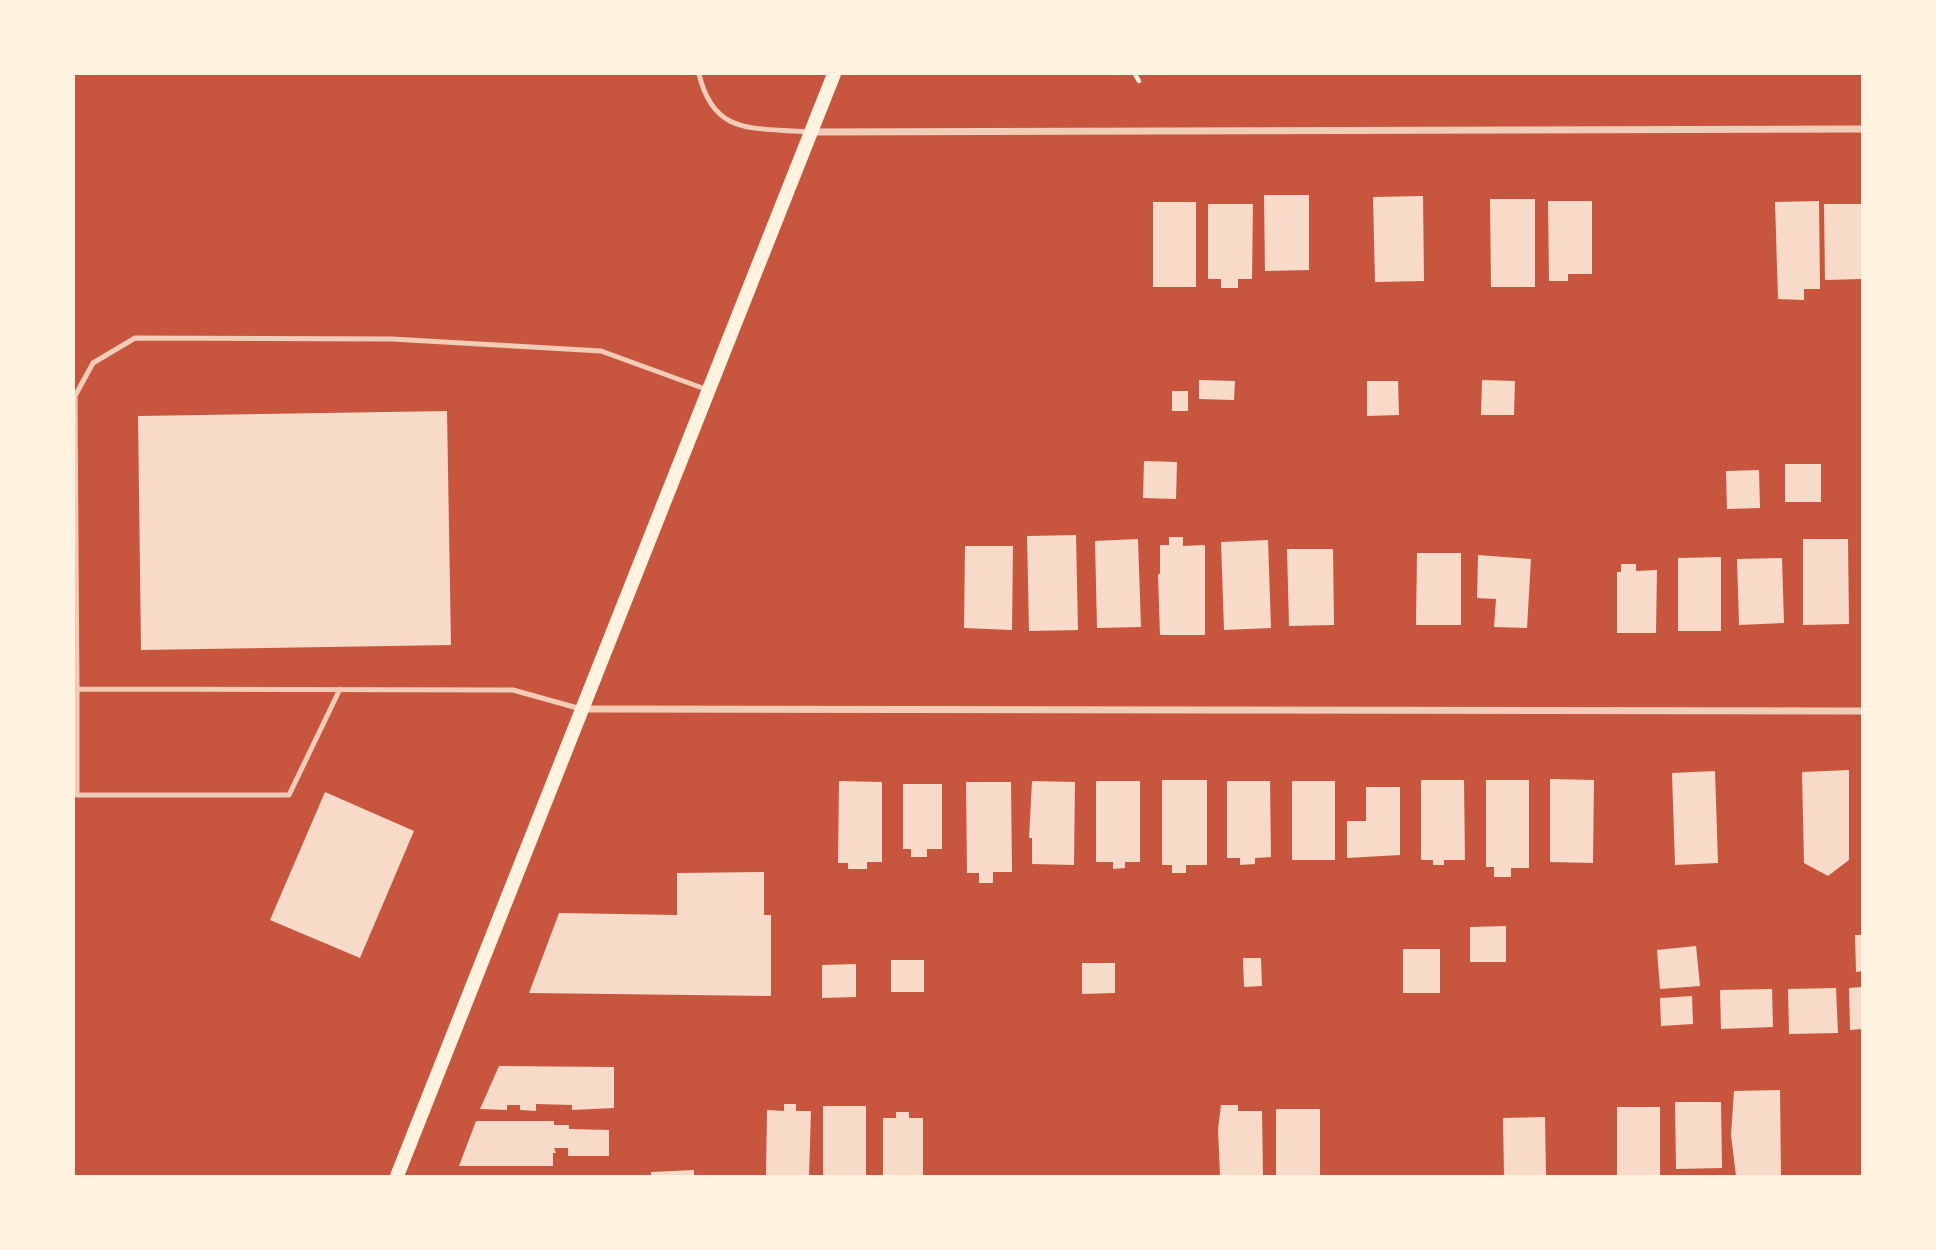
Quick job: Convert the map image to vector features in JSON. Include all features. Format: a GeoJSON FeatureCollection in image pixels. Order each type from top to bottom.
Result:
{"type":"FeatureCollection","features":[{"type":"Feature","properties":{"kind":"main road"},"geometry":{"type":"LineString","coordinates":[[397,1177],[834,74]]}},
{"type":"Feature","properties":{"kind":"street"},"geometry":{"type":"LineString","coordinates":[[811,132],[1863,129]]}},
{"type":"Feature","properties":{"kind":"street"},"geometry":{"type":"LineString","coordinates":[[582,709],[1863,711]]}},
{"type":"Feature","properties":{"kind":"lane"},"geometry":{"type":"LineString","coordinates":[[699,74],[705,99],[733,125],[811,132]]}},
{"type":"Feature","properties":{"kind":"lane"},"geometry":{"type":"LineString","coordinates":[[340,689],[289,795],[77,795],[75,396],[93,363],[135,338],[392,339],[601,351],[708,390]]}},
{"type":"Feature","properties":{"kind":"lane"},"geometry":{"type":"LineString","coordinates":[[77,689],[513,690],[582,709]]}},
{"type":"Feature","properties":{"kind":"path"},"geometry":{"type":"LineString","coordinates":[[1135,74],[1139,81]]}},
{"type":"Feature","properties":{"kind":"building"},"geometry":{"type":"Polygon","coordinates":[[[1264,195],[1309,195],[1309,270],[1265,271],[1264,195]]]}},
{"type":"Feature","properties":{"kind":"building"},"geometry":{"type":"Polygon","coordinates":[[[1423,196],[1424,281],[1375,282],[1373,197],[1423,196]]]}},
{"type":"Feature","properties":{"kind":"building"},"geometry":{"type":"Polygon","coordinates":[[[1490,199],[1535,199],[1535,287],[1491,287],[1490,199]]]}},
{"type":"Feature","properties":{"kind":"building"},"geometry":{"type":"Polygon","coordinates":[[[1548,201],[1592,201],[1592,274],[1568,274],[1568,281],[1549,281],[1548,201]]]}},
{"type":"Feature","properties":{"kind":"building"},"geometry":{"type":"Polygon","coordinates":[[[1819,201],[1820,289],[1804,289],[1804,300],[1778,299],[1775,202],[1819,201]]]}},
{"type":"Feature","properties":{"kind":"building"},"geometry":{"type":"Polygon","coordinates":[[[1153,202],[1196,202],[1196,287],[1153,287],[1153,202]]]}},
{"type":"Feature","properties":{"kind":"building"},"geometry":{"type":"Polygon","coordinates":[[[1208,204],[1253,204],[1252,279],[1238,279],[1238,288],[1221,288],[1221,279],[1208,279],[1208,204]]]}},
{"type":"Feature","properties":{"kind":"building"},"geometry":{"type":"Polygon","coordinates":[[[1824,204],[1862,204],[1862,279],[1825,280],[1824,204]]]}},
{"type":"Feature","properties":{"kind":"building"},"geometry":{"type":"Polygon","coordinates":[[[1199,380],[1235,381],[1234,400],[1199,399],[1199,380]]]}},
{"type":"Feature","properties":{"kind":"building"},"geometry":{"type":"Polygon","coordinates":[[[1482,380],[1515,381],[1514,415],[1481,415],[1482,380]]]}},
{"type":"Feature","properties":{"kind":"building"},"geometry":{"type":"Polygon","coordinates":[[[1367,381],[1398,381],[1399,415],[1367,416],[1367,381]]]}},
{"type":"Feature","properties":{"kind":"building"},"geometry":{"type":"Polygon","coordinates":[[[1172,391],[1188,391],[1188,411],[1172,411],[1172,391]]]}},
{"type":"Feature","properties":{"kind":"building"},"geometry":{"type":"Polygon","coordinates":[[[447,411],[451,645],[141,650],[138,416],[447,411]]]}},
{"type":"Feature","properties":{"kind":"building"},"geometry":{"type":"Polygon","coordinates":[[[1144,461],[1177,462],[1176,499],[1143,498],[1144,461]]]}},
{"type":"Feature","properties":{"kind":"building"},"geometry":{"type":"Polygon","coordinates":[[[1785,464],[1821,464],[1821,502],[1785,502],[1785,464]]]}},
{"type":"Feature","properties":{"kind":"building"},"geometry":{"type":"Polygon","coordinates":[[[1759,470],[1760,508],[1727,509],[1726,471],[1759,470]]]}},
{"type":"Feature","properties":{"kind":"building"},"geometry":{"type":"Polygon","coordinates":[[[1076,535],[1078,630],[1029,631],[1027,536],[1076,535]]]}},
{"type":"Feature","properties":{"kind":"building"},"geometry":{"type":"Polygon","coordinates":[[[1169,537],[1183,537],[1183,546],[1205,545],[1205,635],[1160,635],[1160,545],[1169,545],[1169,537]]]}},
{"type":"Feature","properties":{"kind":"building"},"geometry":{"type":"Polygon","coordinates":[[[1138,539],[1141,627],[1097,628],[1095,541],[1138,539]]]}},
{"type":"Feature","properties":{"kind":"building"},"geometry":{"type":"Polygon","coordinates":[[[1803,539],[1848,539],[1849,624],[1803,625],[1803,539]]]}},
{"type":"Feature","properties":{"kind":"building"},"geometry":{"type":"Polygon","coordinates":[[[1268,540],[1271,628],[1224,630],[1221,542],[1268,540]]]}},
{"type":"Feature","properties":{"kind":"building"},"geometry":{"type":"Polygon","coordinates":[[[965,546],[1013,546],[1012,630],[964,628],[965,546]]]}},
{"type":"Feature","properties":{"kind":"building"},"geometry":{"type":"Polygon","coordinates":[[[1287,549],[1333,549],[1334,625],[1289,626],[1287,549]]]}},
{"type":"Feature","properties":{"kind":"building"},"geometry":{"type":"Polygon","coordinates":[[[1417,553],[1461,553],[1461,625],[1416,625],[1417,553]]]}},
{"type":"Feature","properties":{"kind":"building"},"geometry":{"type":"Polygon","coordinates":[[[1478,555],[1531,559],[1527,628],[1494,627],[1496,599],[1477,598],[1478,555]]]}},
{"type":"Feature","properties":{"kind":"building"},"geometry":{"type":"Polygon","coordinates":[[[1721,557],[1721,631],[1678,631],[1678,558],[1721,557]]]}},
{"type":"Feature","properties":{"kind":"building"},"geometry":{"type":"Polygon","coordinates":[[[1782,558],[1784,623],[1739,625],[1737,559],[1782,558]]]}},
{"type":"Feature","properties":{"kind":"building"},"geometry":{"type":"Polygon","coordinates":[[[1621,564],[1636,564],[1636,571],[1657,570],[1656,633],[1617,633],[1617,572],[1621,572],[1621,564]]]}},
{"type":"Feature","properties":{"kind":"building"},"geometry":{"type":"Polygon","coordinates":[[[1849,770],[1849,860],[1828,876],[1804,863],[1802,772],[1849,770]]]}},
{"type":"Feature","properties":{"kind":"building"},"geometry":{"type":"Polygon","coordinates":[[[1715,771],[1718,863],[1675,865],[1672,773],[1715,771]]]}},
{"type":"Feature","properties":{"kind":"building"},"geometry":{"type":"Polygon","coordinates":[[[1550,779],[1594,780],[1593,863],[1550,862],[1550,779]]]}},
{"type":"Feature","properties":{"kind":"building"},"geometry":{"type":"Polygon","coordinates":[[[1162,780],[1207,780],[1207,865],[1186,865],[1186,873],[1172,873],[1172,865],[1162,865],[1162,780]]]}},
{"type":"Feature","properties":{"kind":"building"},"geometry":{"type":"Polygon","coordinates":[[[1421,780],[1464,780],[1465,860],[1444,860],[1444,865],[1433,865],[1433,860],[1421,860],[1421,780]]]}},
{"type":"Feature","properties":{"kind":"building"},"geometry":{"type":"Polygon","coordinates":[[[1486,780],[1529,780],[1529,868],[1511,868],[1511,877],[1494,877],[1494,867],[1486,867],[1486,780]]]}},
{"type":"Feature","properties":{"kind":"building"},"geometry":{"type":"Polygon","coordinates":[[[839,781],[882,782],[882,862],[867,862],[867,869],[848,869],[848,863],[838,863],[839,781]]]}},
{"type":"Feature","properties":{"kind":"building"},"geometry":{"type":"Polygon","coordinates":[[[1032,781],[1075,782],[1074,865],[1032,864],[1032,838],[1029,838],[1032,781]]]}},
{"type":"Feature","properties":{"kind":"building"},"geometry":{"type":"Polygon","coordinates":[[[1096,781],[1140,781],[1140,862],[1125,862],[1125,868],[1113,869],[1113,862],[1096,862],[1096,781]]]}},
{"type":"Feature","properties":{"kind":"building"},"geometry":{"type":"Polygon","coordinates":[[[1227,781],[1270,781],[1271,857],[1255,858],[1255,864],[1240,865],[1240,858],[1227,858],[1227,781]]]}},
{"type":"Feature","properties":{"kind":"building"},"geometry":{"type":"Polygon","coordinates":[[[1292,781],[1335,781],[1335,860],[1292,860],[1292,781]]]}},
{"type":"Feature","properties":{"kind":"building"},"geometry":{"type":"Polygon","coordinates":[[[966,782],[1011,782],[1012,872],[993,872],[993,883],[979,883],[979,873],[967,873],[966,782]]]}},
{"type":"Feature","properties":{"kind":"building"},"geometry":{"type":"Polygon","coordinates":[[[903,784],[942,784],[942,849],[927,849],[927,857],[911,857],[911,849],[903,849],[903,784]]]}},
{"type":"Feature","properties":{"kind":"building"},"geometry":{"type":"Polygon","coordinates":[[[1366,787],[1400,787],[1400,855],[1347,858],[1347,821],[1366,821],[1366,787]]]}},
{"type":"Feature","properties":{"kind":"building"},"geometry":{"type":"Polygon","coordinates":[[[325,792],[414,831],[360,958],[270,920],[325,792]]]}},
{"type":"Feature","properties":{"kind":"building"},"geometry":{"type":"Polygon","coordinates":[[[764,872],[764,915],[771,915],[771,996],[529,993],[559,913],[677,915],[677,873],[764,872]]]}},
{"type":"Feature","properties":{"kind":"building"},"geometry":{"type":"Polygon","coordinates":[[[1506,926],[1506,962],[1470,962],[1470,927],[1506,926]]]}},
{"type":"Feature","properties":{"kind":"building"},"geometry":{"type":"Polygon","coordinates":[[[1855,935],[1862,935],[1862,971],[1856,972],[1855,935]]]}},
{"type":"Feature","properties":{"kind":"building"},"geometry":{"type":"Polygon","coordinates":[[[1696,946],[1700,986],[1660,989],[1657,950],[1696,946]]]}},
{"type":"Feature","properties":{"kind":"building"},"geometry":{"type":"Polygon","coordinates":[[[1403,949],[1440,949],[1440,993],[1403,993],[1403,949]]]}},
{"type":"Feature","properties":{"kind":"building"},"geometry":{"type":"Polygon","coordinates":[[[1243,958],[1261,958],[1262,986],[1244,987],[1243,958]]]}},
{"type":"Feature","properties":{"kind":"building"},"geometry":{"type":"Polygon","coordinates":[[[891,960],[924,960],[924,992],[891,992],[891,960]]]}},
{"type":"Feature","properties":{"kind":"building"},"geometry":{"type":"Polygon","coordinates":[[[1082,963],[1115,963],[1115,993],[1082,994],[1082,963]]]}},
{"type":"Feature","properties":{"kind":"building"},"geometry":{"type":"Polygon","coordinates":[[[856,964],[856,997],[822,998],[822,965],[856,964]]]}},
{"type":"Feature","properties":{"kind":"building"},"geometry":{"type":"Polygon","coordinates":[[[1862,987],[1862,1029],[1850,1030],[1849,988],[1862,987]]]}},
{"type":"Feature","properties":{"kind":"building"},"geometry":{"type":"Polygon","coordinates":[[[1836,988],[1838,1033],[1789,1034],[1788,989],[1836,988]]]}},
{"type":"Feature","properties":{"kind":"building"},"geometry":{"type":"Polygon","coordinates":[[[1772,989],[1773,1027],[1721,1029],[1720,990],[1772,989]]]}},
{"type":"Feature","properties":{"kind":"building"},"geometry":{"type":"Polygon","coordinates":[[[1692,996],[1693,1024],[1661,1026],[1660,998],[1692,996]]]}},
{"type":"Feature","properties":{"kind":"building"},"geometry":{"type":"Polygon","coordinates":[[[499,1066],[614,1067],[614,1108],[572,1110],[572,1105],[536,1104],[536,1111],[520,1110],[520,1105],[507,1105],[507,1110],[480,1109],[499,1066]]]}},
{"type":"Feature","properties":{"kind":"building"},"geometry":{"type":"Polygon","coordinates":[[[1780,1090],[1781,1176],[1736,1176],[1731,1135],[1734,1091],[1780,1090]]]}},
{"type":"Feature","properties":{"kind":"building"},"geometry":{"type":"Polygon","coordinates":[[[1675,1102],[1721,1102],[1722,1168],[1676,1169],[1675,1102]]]}},
{"type":"Feature","properties":{"kind":"building"},"geometry":{"type":"Polygon","coordinates":[[[784,1104],[796,1104],[796,1111],[811,1111],[809,1176],[766,1176],[767,1110],[784,1111],[784,1104]]]}},
{"type":"Feature","properties":{"kind":"building"},"geometry":{"type":"Polygon","coordinates":[[[1221,1105],[1238,1105],[1238,1111],[1262,1111],[1263,1176],[1220,1176],[1218,1129],[1221,1105]]]}},
{"type":"Feature","properties":{"kind":"building"},"geometry":{"type":"Polygon","coordinates":[[[823,1106],[866,1106],[866,1176],[823,1176],[823,1106]]]}},
{"type":"Feature","properties":{"kind":"building"},"geometry":{"type":"Polygon","coordinates":[[[1617,1107],[1660,1107],[1660,1176],[1617,1176],[1617,1107]]]}},
{"type":"Feature","properties":{"kind":"building"},"geometry":{"type":"Polygon","coordinates":[[[1276,1109],[1320,1109],[1320,1176],[1276,1176],[1276,1109]]]}},
{"type":"Feature","properties":{"kind":"building"},"geometry":{"type":"Polygon","coordinates":[[[896,1112],[909,1112],[909,1118],[923,1118],[923,1176],[883,1176],[883,1118],[896,1118],[896,1112]]]}},
{"type":"Feature","properties":{"kind":"building"},"geometry":{"type":"Polygon","coordinates":[[[1545,1117],[1546,1176],[1504,1176],[1503,1118],[1545,1117]]]}},
{"type":"Feature","properties":{"kind":"building"},"geometry":{"type":"Polygon","coordinates":[[[476,1121],[554,1121],[554,1125],[569,1125],[569,1129],[609,1130],[609,1156],[568,1156],[568,1148],[554,1148],[556,1153],[553,1153],[553,1166],[459,1166],[476,1121]]]}},
{"type":"Feature","properties":{"kind":"building"},"geometry":{"type":"Polygon","coordinates":[[[694,1170],[694,1176],[651,1176],[651,1172],[694,1170]]]}}]}
